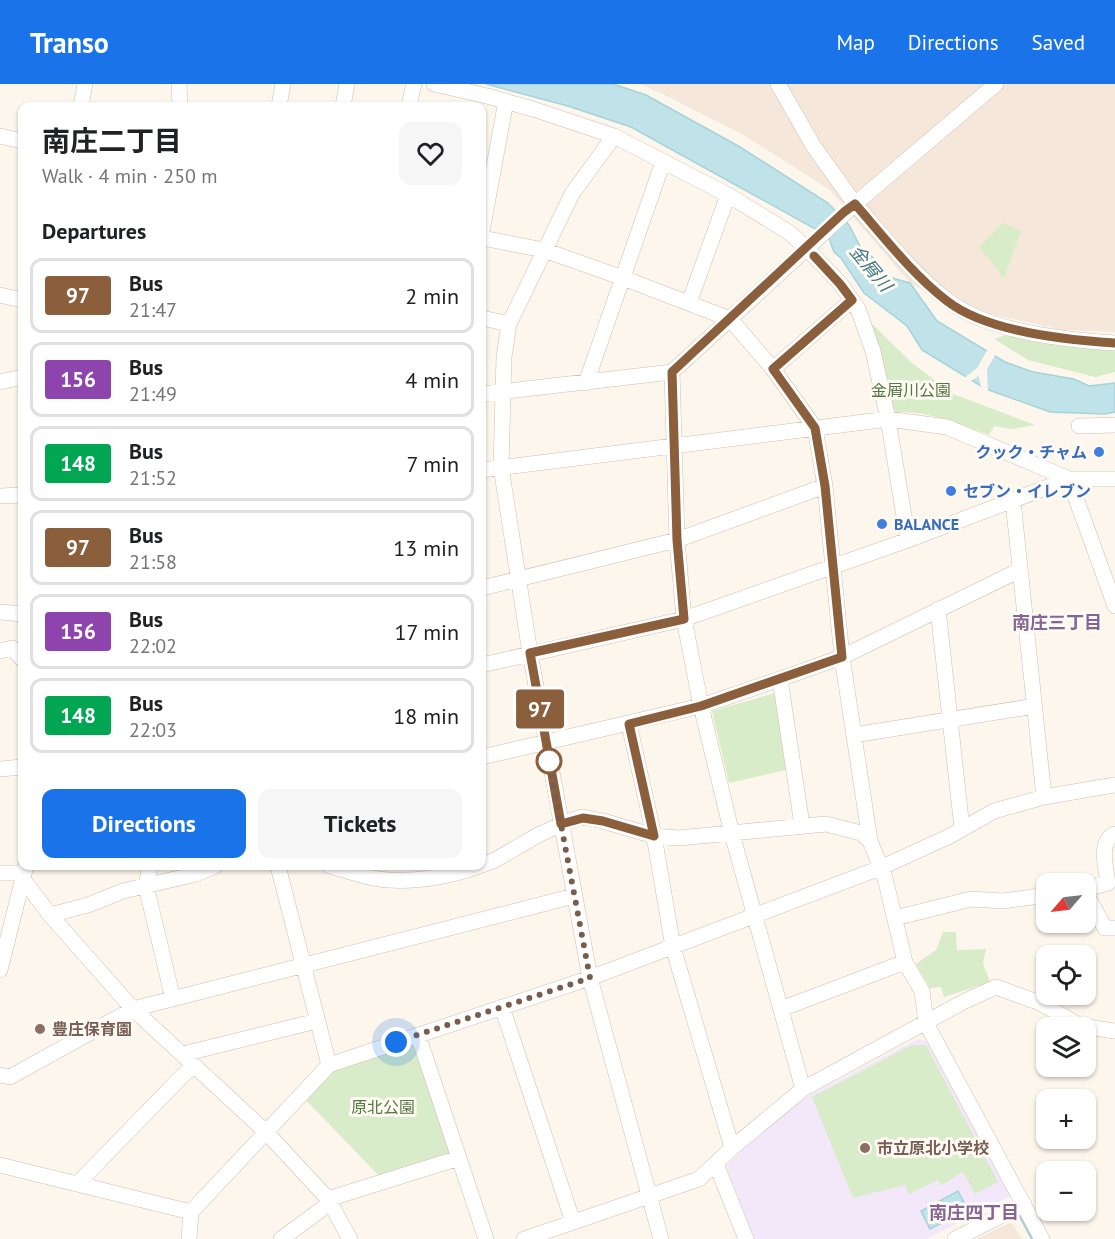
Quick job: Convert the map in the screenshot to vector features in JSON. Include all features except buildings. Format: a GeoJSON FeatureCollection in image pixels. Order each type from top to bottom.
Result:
{"type":"FeatureCollection","features":[{"type":"Feature","properties":{"kind":"street"},"geometry":{"type":"LineString","coordinates":[[82,102],[85,84]]}},
{"type":"Feature","properties":{"kind":"street"},"geometry":{"type":"LineString","coordinates":[[180,84],[180,102]]}},
{"type":"Feature","properties":{"kind":"street"},"geometry":{"type":"LineString","coordinates":[[280,102],[283,84]]}},
{"type":"Feature","properties":{"kind":"street"},"geometry":{"type":"LineString","coordinates":[[344,102],[347,84]]}},
{"type":"Feature","properties":{"kind":"street"},"geometry":{"type":"LineString","coordinates":[[410,102],[414,84]]}},
{"type":"Feature","properties":{"kind":"street"},"geometry":{"type":"LineString","coordinates":[[434,84],[506,101],[614,136],[728,195],[790,233],[805,247],[840,284],[858,309],[873,351],[888,419],[908,540]]}},
{"type":"Feature","properties":{"kind":"street"},"geometry":{"type":"LineString","coordinates":[[778,84],[849,208],[922,280],[949,302],[978,318],[1014,329],[1092,342],[1115,343]]}},
{"type":"Feature","properties":{"kind":"street"},"geometry":{"type":"LineString","coordinates":[[486,394],[672,372],[805,247],[996,84]]}},
{"type":"Feature","properties":{"kind":"street"},"geometry":{"type":"LineString","coordinates":[[486,209],[506,101]]}},
{"type":"Feature","properties":{"kind":"street"},"geometry":{"type":"LineString","coordinates":[[0,136],[18,140]]}},
{"type":"Feature","properties":{"kind":"street"},"geometry":{"type":"LineString","coordinates":[[614,136],[572,194],[509,324],[504,357],[501,467],[530,653],[590,978],[661,1239]]}},
{"type":"Feature","properties":{"kind":"street"},"geometry":{"type":"LineString","coordinates":[[586,382],[663,162]]}},
{"type":"Feature","properties":{"kind":"street"},"geometry":{"type":"LineString","coordinates":[[689,303],[728,195]]}},
{"type":"Feature","properties":{"kind":"street"},"geometry":{"type":"LineString","coordinates":[[486,239],[544,250],[730,319],[773,369],[815,428],[825,486],[842,657],[870,841],[885,878],[905,962],[922,991],[926,1023],[1042,1239]]}},
{"type":"Feature","properties":{"kind":"street"},"geometry":{"type":"LineString","coordinates":[[0,295],[18,299]]}},
{"type":"Feature","properties":{"kind":"street"},"geometry":{"type":"LineString","coordinates":[[773,369],[852,300]]}},
{"type":"Feature","properties":{"kind":"street"},"geometry":{"type":"LineString","coordinates":[[486,319],[509,324]]}},
{"type":"Feature","properties":{"kind":"street"},"geometry":{"type":"LineString","coordinates":[[672,372],[677,540],[684,619],[701,706],[732,834],[803,1089]]}},
{"type":"Feature","properties":{"kind":"street"},"geometry":{"type":"LineString","coordinates":[[0,382],[18,378]]}},
{"type":"Feature","properties":{"kind":"street"},"geometry":{"type":"LineString","coordinates":[[486,469],[888,419],[947,427],[1069,479],[1115,606]]}},
{"type":"Feature","properties":{"kind":"street"},"geometry":{"type":"LineString","coordinates":[[1079,426],[1115,425]]}},
{"type":"Feature","properties":{"kind":"street"},"geometry":{"type":"LineString","coordinates":[[486,664],[684,619],[908,540],[1069,479],[1115,479]]}},
{"type":"Feature","properties":{"kind":"street"},"geometry":{"type":"LineString","coordinates":[[486,587],[677,540],[825,486]]}},
{"type":"Feature","properties":{"kind":"street"},"geometry":{"type":"LineString","coordinates":[[0,495],[18,495]]}},
{"type":"Feature","properties":{"kind":"street"},"geometry":{"type":"LineString","coordinates":[[1013,501],[1044,797]]}},
{"type":"Feature","properties":{"kind":"street"},"geometry":{"type":"LineString","coordinates":[[486,756],[701,706],[780,679],[842,657],[1020,570]]}},
{"type":"Feature","properties":{"kind":"street"},"geometry":{"type":"LineString","coordinates":[[938,609],[962,829]]}},
{"type":"Feature","properties":{"kind":"street"},"geometry":{"type":"LineString","coordinates":[[0,612],[18,614]]}},
{"type":"Feature","properties":{"kind":"street"},"geometry":{"type":"LineString","coordinates":[[0,651],[12,648],[18,654]]}},
{"type":"Feature","properties":{"kind":"street"},"geometry":{"type":"LineString","coordinates":[[780,679],[802,825]]}},
{"type":"Feature","properties":{"kind":"street"},"geometry":{"type":"LineString","coordinates":[[854,735],[1035,706]]}},
{"type":"Feature","properties":{"kind":"street"},"geometry":{"type":"LineString","coordinates":[[629,724],[654,836],[673,947],[732,1148]]}},
{"type":"Feature","properties":{"kind":"street"},"geometry":{"type":"LineString","coordinates":[[0,769],[18,767]]}},
{"type":"Feature","properties":{"kind":"street"},"geometry":{"type":"LineString","coordinates":[[189,1239],[191,1212],[328,1065],[590,978],[755,916],[880,868],[994,811],[1044,797],[1115,785]]}},
{"type":"Feature","properties":{"kind":"street"},"geometry":{"type":"LineString","coordinates":[[486,861],[561,824],[583,818],[603,821],[654,836],[679,838],[826,824],[861,833],[870,841]]}},
{"type":"Feature","properties":{"kind":"street"},"geometry":{"type":"LineString","coordinates":[[1096,886],[1108,883],[1104,845],[1111,835],[1115,834]]}},
{"type":"Feature","properties":{"kind":"street"},"geometry":{"type":"LineString","coordinates":[[149,870],[146,886],[173,999]]}},
{"type":"Feature","properties":{"kind":"street"},"geometry":{"type":"LineString","coordinates":[[50,915],[88,905],[123,891],[206,870]]}},
{"type":"Feature","properties":{"kind":"street"},"geometry":{"type":"LineString","coordinates":[[279,870],[328,1065]]}},
{"type":"Feature","properties":{"kind":"street"},"geometry":{"type":"LineString","coordinates":[[370,871],[388,880],[418,879],[457,870]]}},
{"type":"Feature","properties":{"kind":"street"},"geometry":{"type":"LineString","coordinates":[[0,873],[24,872]]}},
{"type":"Feature","properties":{"kind":"street"},"geometry":{"type":"LineString","coordinates":[[24,872],[50,915],[133,1009],[266,1132],[329,1201],[350,1239]]}},
{"type":"Feature","properties":{"kind":"street"},"geometry":{"type":"LineString","coordinates":[[0,970],[24,872]]}},
{"type":"Feature","properties":{"kind":"street"},"geometry":{"type":"LineString","coordinates":[[0,1075],[10,1077],[133,1009],[574,896]]}},
{"type":"Feature","properties":{"kind":"street"},"geometry":{"type":"LineString","coordinates":[[895,918],[971,899],[1003,901],[1036,896]]}},
{"type":"Feature","properties":{"kind":"street"},"geometry":{"type":"LineString","coordinates":[[1096,912],[1105,928],[1115,928]]}},
{"type":"Feature","properties":{"kind":"street"},"geometry":{"type":"LineString","coordinates":[[781,1009],[905,962]]}},
{"type":"Feature","properties":{"kind":"street"},"geometry":{"type":"LineString","coordinates":[[524,1239],[699,1179],[732,1148],[803,1089],[996,987],[1040,1003],[1081,1026],[1115,1030]]}},
{"type":"Feature","properties":{"kind":"street"},"geometry":{"type":"LineString","coordinates":[[502,1007],[573,1222]]}},
{"type":"Feature","properties":{"kind":"street"},"geometry":{"type":"LineString","coordinates":[[77,1184],[188,1060],[317,1021]]}},
{"type":"Feature","properties":{"kind":"street"},"geometry":{"type":"LineString","coordinates":[[418,1035],[486,1239]]}},
{"type":"Feature","properties":{"kind":"street"},"geometry":{"type":"LineString","coordinates":[[281,1239],[329,1201],[459,1158]]}},
{"type":"Feature","properties":{"kind":"street"},"geometry":{"type":"LineString","coordinates":[[716,1164],[746,1239]]}},
{"type":"Feature","properties":{"kind":"street"},"geometry":{"type":"LineString","coordinates":[[0,1165],[191,1212]]}},
{"type":"Feature","properties":{"kind":"street"},"geometry":{"type":"LineString","coordinates":[[955,1239],[973,1235],[1024,1204]]}},
{"type":"Feature","properties":{"kind":"shaded area"},"geometry":{"type":"Polygon","coordinates":[[[639,84],[1115,84],[1115,332],[1062,330],[956,306],[910,283],[830,190],[745,136],[639,84]]]}},
{"type":"Feature","properties":{"kind":"shaded area","name":"市立原北小学校"},"geometry":{"type":"Polygon","coordinates":[[[918,1039],[928,1041],[1011,1196],[926,1239],[755,1239],[726,1166],[765,1129],[808,1096],[918,1039]]]}},
{"type":"Feature","properties":{"kind":"shaded area"},"geometry":{"type":"Polygon","coordinates":[[[1011,1222],[1022,1239],[976,1239],[1011,1222]]]}},
{"type":"Feature","properties":{"kind":"green space"},"geometry":{"type":"Polygon","coordinates":[[[1003,223],[1021,231],[1004,278],[979,247],[1003,223]]]}},
{"type":"Feature","properties":{"kind":"green space","name":"金屑川公園"},"geometry":{"type":"Polygon","coordinates":[[[866,318],[912,363],[953,394],[1035,425],[1012,429],[994,426],[989,435],[932,416],[897,412],[891,408],[866,318]]]}},
{"type":"Feature","properties":{"kind":"green space"},"geometry":{"type":"Polygon","coordinates":[[[1008,334],[1115,347],[1115,372],[1095,377],[1028,360],[994,339],[1008,334]]]}},
{"type":"Feature","properties":{"kind":"green space"},"geometry":{"type":"Polygon","coordinates":[[[775,693],[786,770],[729,783],[712,711],[775,693]]]}},
{"type":"Feature","properties":{"kind":"green space"},"geometry":{"type":"Polygon","coordinates":[[[943,932],[956,932],[957,950],[986,949],[983,963],[990,982],[944,997],[941,987],[930,988],[916,964],[936,950],[943,932]]]}},
{"type":"Feature","properties":{"kind":"green space","name":"原北公園"},"geometry":{"type":"Polygon","coordinates":[[[411,1044],[417,1047],[450,1147],[449,1153],[381,1178],[305,1099],[331,1070],[411,1044]]]}},
{"type":"Feature","properties":{"kind":"green space"},"geometry":{"type":"Polygon","coordinates":[[[912,1045],[926,1045],[998,1182],[975,1194],[963,1172],[941,1185],[938,1180],[909,1194],[905,1185],[853,1198],[812,1097],[912,1045]]]}},
{"type":"Feature","properties":{"kind":"water","name":"金屑川"},"geometry":{"type":"Polygon","coordinates":[[[486,84],[613,84],[646,95],[740,147],[828,203],[849,225],[861,248],[876,260],[885,276],[910,283],[937,321],[1005,362],[1033,372],[1074,379],[1089,386],[1115,383],[1115,412],[1105,414],[1050,412],[986,389],[922,350],[907,326],[864,293],[841,258],[834,252],[828,236],[631,127],[568,106],[486,84]]]}},
{"type":"Feature","properties":{"kind":"water"},"geometry":{"type":"Polygon","coordinates":[[[958,1191],[968,1210],[930,1229],[921,1211],[958,1191]]]}},
{"type":"Feature","properties":{"kind":"pier"},"geometry":{"type":"Polygon","coordinates":[[[988,349],[996,354],[987,369],[988,393],[981,389],[979,376],[969,382],[963,379],[977,368],[988,349]]]}},
{"type":"Feature","properties":{"kind":"waterway"},"geometry":{"type":"LineString","coordinates":[[1018,1211],[1033,1239]]}},
{"type":"Feature","properties":{"kind":"bus line","name":"97"},"geometry":{"type":"LineString","coordinates":[[814,256],[852,300],[773,369],[815,428],[825,486],[842,657],[701,706],[629,724],[654,836],[603,821],[583,818],[561,824],[530,653],[684,619],[677,540],[672,372],[844,212],[855,204],[922,280],[949,302],[978,318],[1014,329],[1092,342],[1115,343]]}},
{"type":"Feature","properties":{"kind":"place","name":"クック・チャム"},"geometry":{"type":"Point","coordinates":[1099,452]}},
{"type":"Feature","properties":{"kind":"place","name":"セブン・イレブン"},"geometry":{"type":"Point","coordinates":[951,491]}},
{"type":"Feature","properties":{"kind":"place","name":"BALANCE"},"geometry":{"type":"Point","coordinates":[882,524]}},
{"type":"Feature","properties":{"kind":"place","name":"豊庄保育園"},"geometry":{"type":"Point","coordinates":[40,1029]}},
{"type":"Feature","properties":{"kind":"place","name":"市立原北小学校"},"geometry":{"type":"Point","coordinates":[865,1148]}},
{"type":"Feature","properties":{"kind":"district","name":"南庄三丁目"},"geometry":{"type":"Point","coordinates":[1057,622]}},
{"type":"Feature","properties":{"kind":"district","name":"南庄四丁目"},"geometry":{"type":"Point","coordinates":[974,1212]}},
{"type":"Feature","properties":{"kind":"route"},"geometry":{"type":"LineString","coordinates":[[396,1042],[590,978],[549,761]]}}]}
